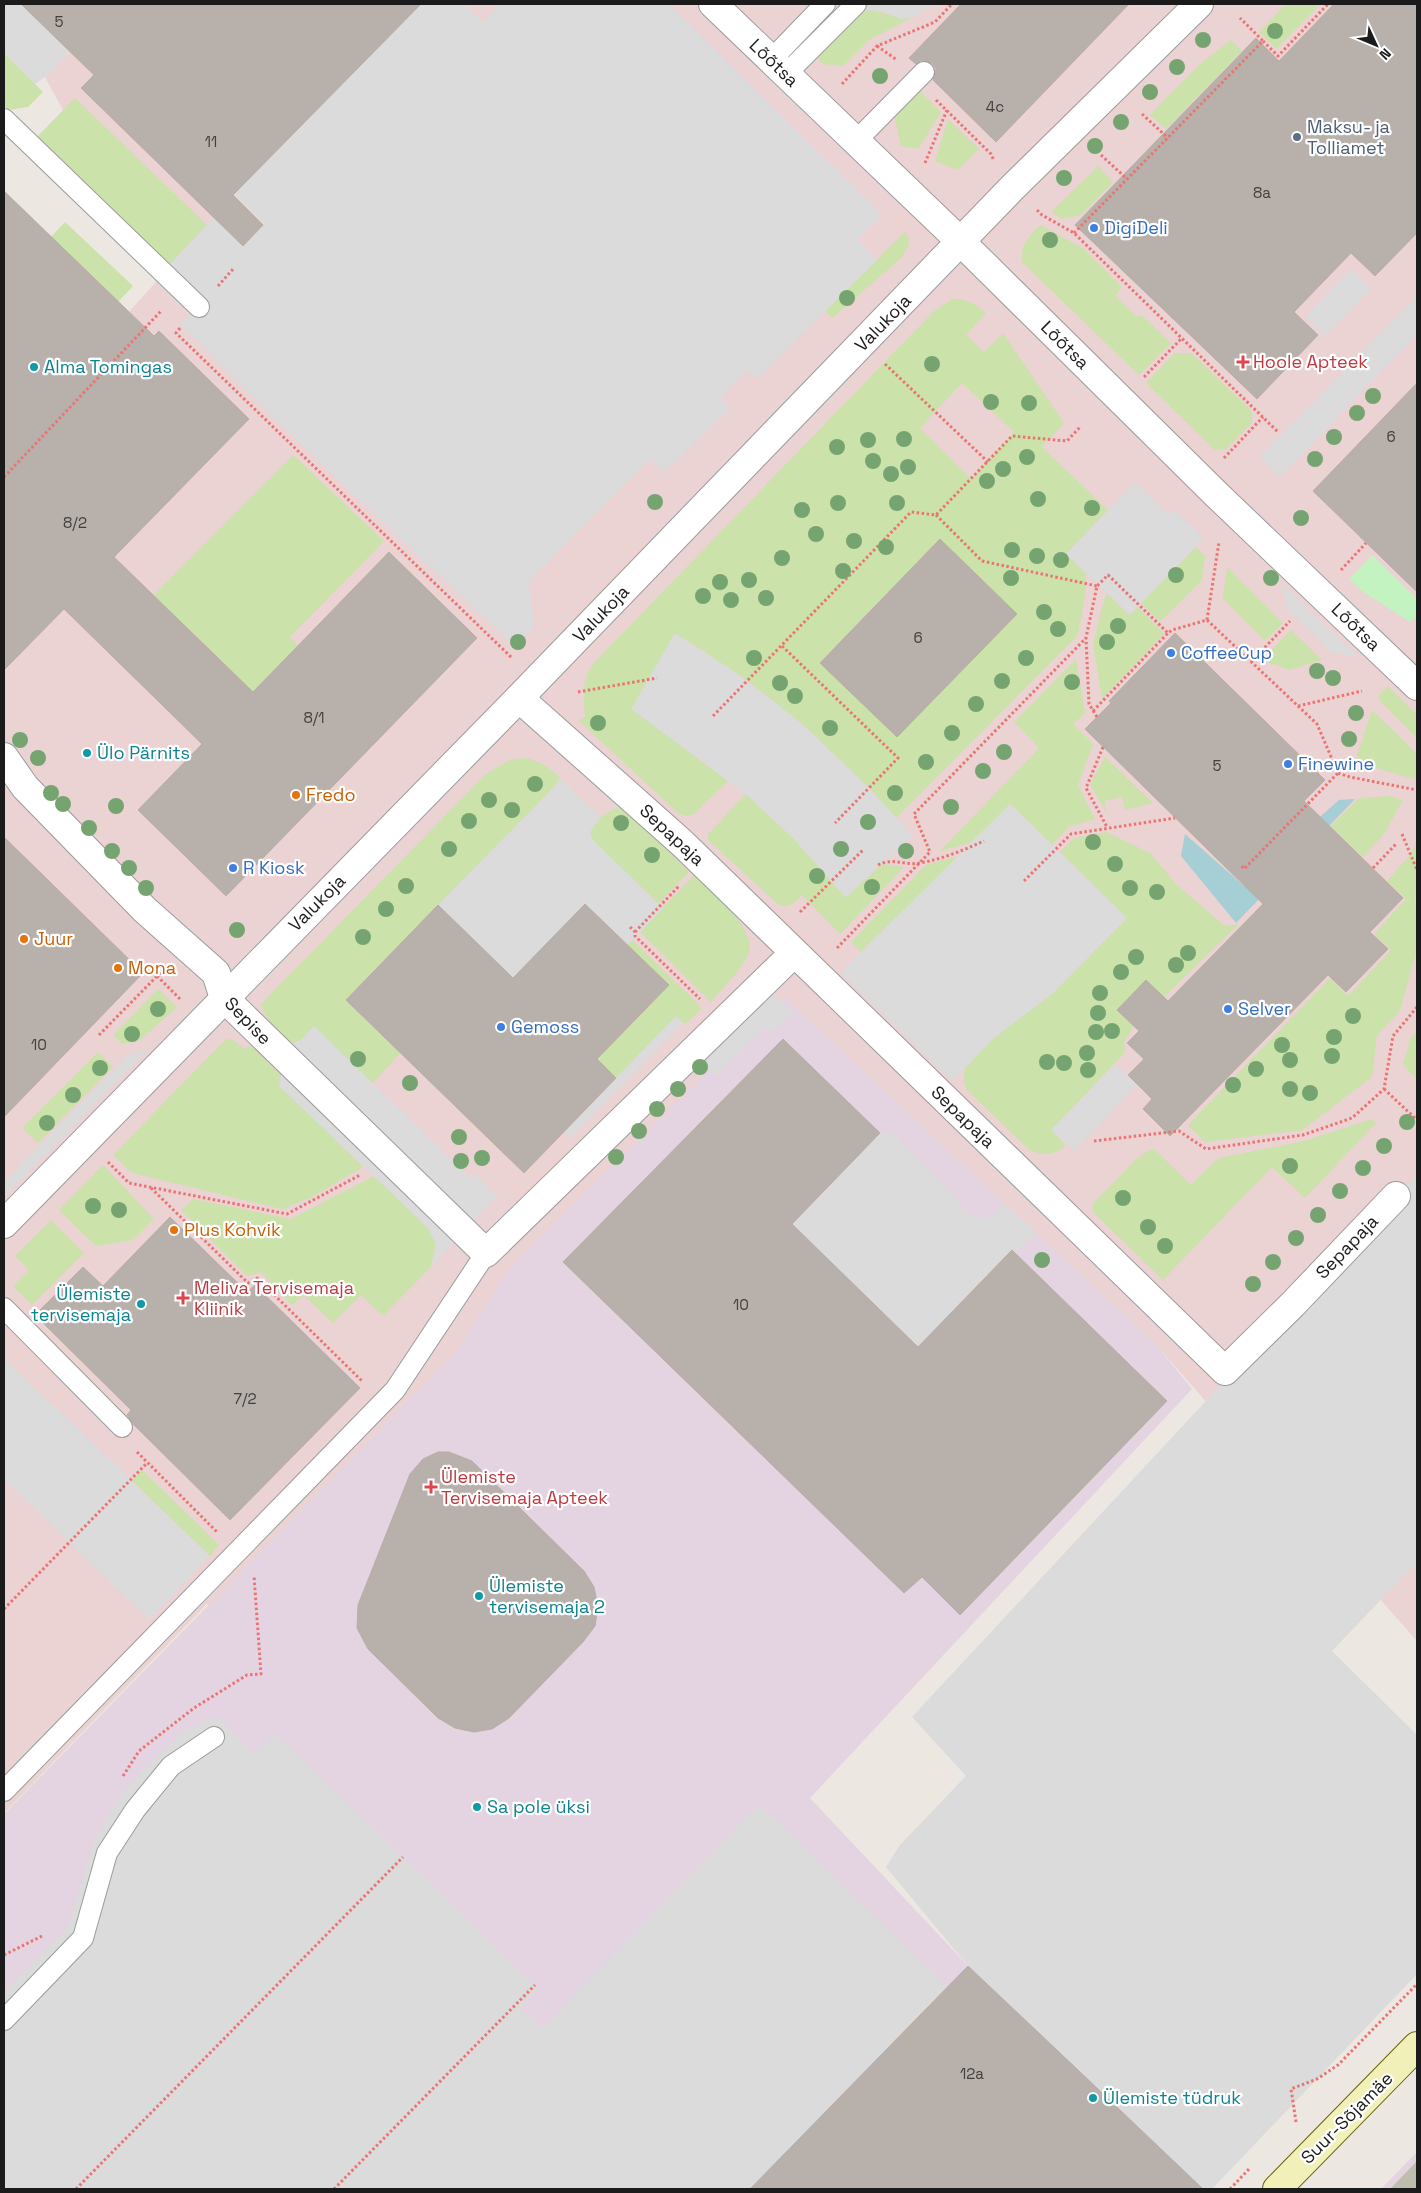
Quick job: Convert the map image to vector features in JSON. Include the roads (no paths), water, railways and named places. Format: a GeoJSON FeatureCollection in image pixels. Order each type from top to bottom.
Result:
{"type":"FeatureCollection","features":[{"type":"Feature","properties":{"kind":"main road","name":"Suur-Sõjamäe"},"geometry":{"type":"LineString","coordinates":[[1283,2183],[1417,2046]]}},
{"type":"Feature","properties":{"kind":"street","name":"Lõõtsa"},"geometry":{"type":"LineString","coordinates":[[713,4],[961,242],[1211,489],[1417,686]]}},
{"type":"Feature","properties":{"kind":"street","name":"Valukoja"},"geometry":{"type":"LineString","coordinates":[[4,1224],[519,698],[1013,187],[1199,4]]}},
{"type":"Feature","properties":{"kind":"street","name":"Sepapaja"},"geometry":{"type":"LineString","coordinates":[[519,698],[611,778],[702,862],[1225,1371],[1396,1196]]}},
{"type":"Feature","properties":{"kind":"street","name":"Sepise"},"geometry":{"type":"LineString","coordinates":[[4,757],[25,788],[145,910],[216,973],[224,998],[486,1253]]}},
{"type":"Feature","properties":{"kind":"street"},"geometry":{"type":"LineString","coordinates":[[486,1253],[724,1022],[804,962]]}},
{"type":"Feature","properties":{"kind":"lane"},"geometry":{"type":"LineString","coordinates":[[779,67],[825,4]]}},
{"type":"Feature","properties":{"kind":"lane"},"geometry":{"type":"LineString","coordinates":[[779,67],[856,4]]}},
{"type":"Feature","properties":{"kind":"lane"},"geometry":{"type":"LineString","coordinates":[[856,142],[921,76]]}},
{"type":"Feature","properties":{"kind":"lane"},"geometry":{"type":"LineString","coordinates":[[4,119],[195,311]]}},
{"type":"Feature","properties":{"kind":"lane"},"geometry":{"type":"LineString","coordinates":[[4,1790],[395,1390],[486,1253]]}},
{"type":"Feature","properties":{"kind":"lane"},"geometry":{"type":"LineString","coordinates":[[4,1308],[122,1427]]}},
{"type":"Feature","properties":{"kind":"lane"},"geometry":{"type":"LineString","coordinates":[[4,2020],[83,1938],[107,1854],[135,1810],[171,1766],[214,1737]]}},
{"type":"Feature","properties":{"kind":"water"},"geometry":{"type":"Polygon","coordinates":[[[1355,799],[1236,923],[1181,856],[1185,834],[1243,885],[1339,800],[1355,799]]]}},
{"type":"Feature","properties":{"kind":"place","name":"Maksu- ja Tolliamet"},"geometry":{"type":"Point","coordinates":[1297,137]}},
{"type":"Feature","properties":{"kind":"place","name":"DigiDeli"},"geometry":{"type":"Point","coordinates":[1094,228]}},
{"type":"Feature","properties":{"kind":"place","name":"Hoole Apteek"},"geometry":{"type":"Point","coordinates":[1243,362]}},
{"type":"Feature","properties":{"kind":"place","name":"Alma Tomingas"},"geometry":{"type":"Point","coordinates":[34,367]}},
{"type":"Feature","properties":{"kind":"place","name":"CoffeeCup"},"geometry":{"type":"Point","coordinates":[1171,653]}},
{"type":"Feature","properties":{"kind":"place","name":"Ülo Pärnits"},"geometry":{"type":"Point","coordinates":[87,753]}},
{"type":"Feature","properties":{"kind":"place","name":"Finewine"},"geometry":{"type":"Point","coordinates":[1288,764]}},
{"type":"Feature","properties":{"kind":"place","name":"Fredo"},"geometry":{"type":"Point","coordinates":[296,795]}},
{"type":"Feature","properties":{"kind":"place","name":"R Kiosk"},"geometry":{"type":"Point","coordinates":[233,868]}},
{"type":"Feature","properties":{"kind":"place","name":"Juur"},"geometry":{"type":"Point","coordinates":[24,939]}},
{"type":"Feature","properties":{"kind":"place","name":"Mona"},"geometry":{"type":"Point","coordinates":[118,968]}},
{"type":"Feature","properties":{"kind":"place","name":"Selver"},"geometry":{"type":"Point","coordinates":[1228,1009]}},
{"type":"Feature","properties":{"kind":"place","name":"Gemoss"},"geometry":{"type":"Point","coordinates":[501,1027]}},
{"type":"Feature","properties":{"kind":"place","name":"Plus Kohvik"},"geometry":{"type":"Point","coordinates":[174,1230]}},
{"type":"Feature","properties":{"kind":"place","name":"Meliva Tervisemaja Kliinik"},"geometry":{"type":"Point","coordinates":[183,1298]}},
{"type":"Feature","properties":{"kind":"place","name":"Ülemiste tervisemaja"},"geometry":{"type":"Point","coordinates":[141,1304]}},
{"type":"Feature","properties":{"kind":"place","name":"Ülemiste Tervisemaja Apteek"},"geometry":{"type":"Point","coordinates":[431,1487]}},
{"type":"Feature","properties":{"kind":"place","name":"Ülemiste tervisemaja 2"},"geometry":{"type":"Point","coordinates":[479,1596]}},
{"type":"Feature","properties":{"kind":"place","name":"Sa pole üksi"},"geometry":{"type":"Point","coordinates":[477,1807]}},
{"type":"Feature","properties":{"kind":"place","name":"Ülemiste tüdruk"},"geometry":{"type":"Point","coordinates":[1093,2098]}}]}
